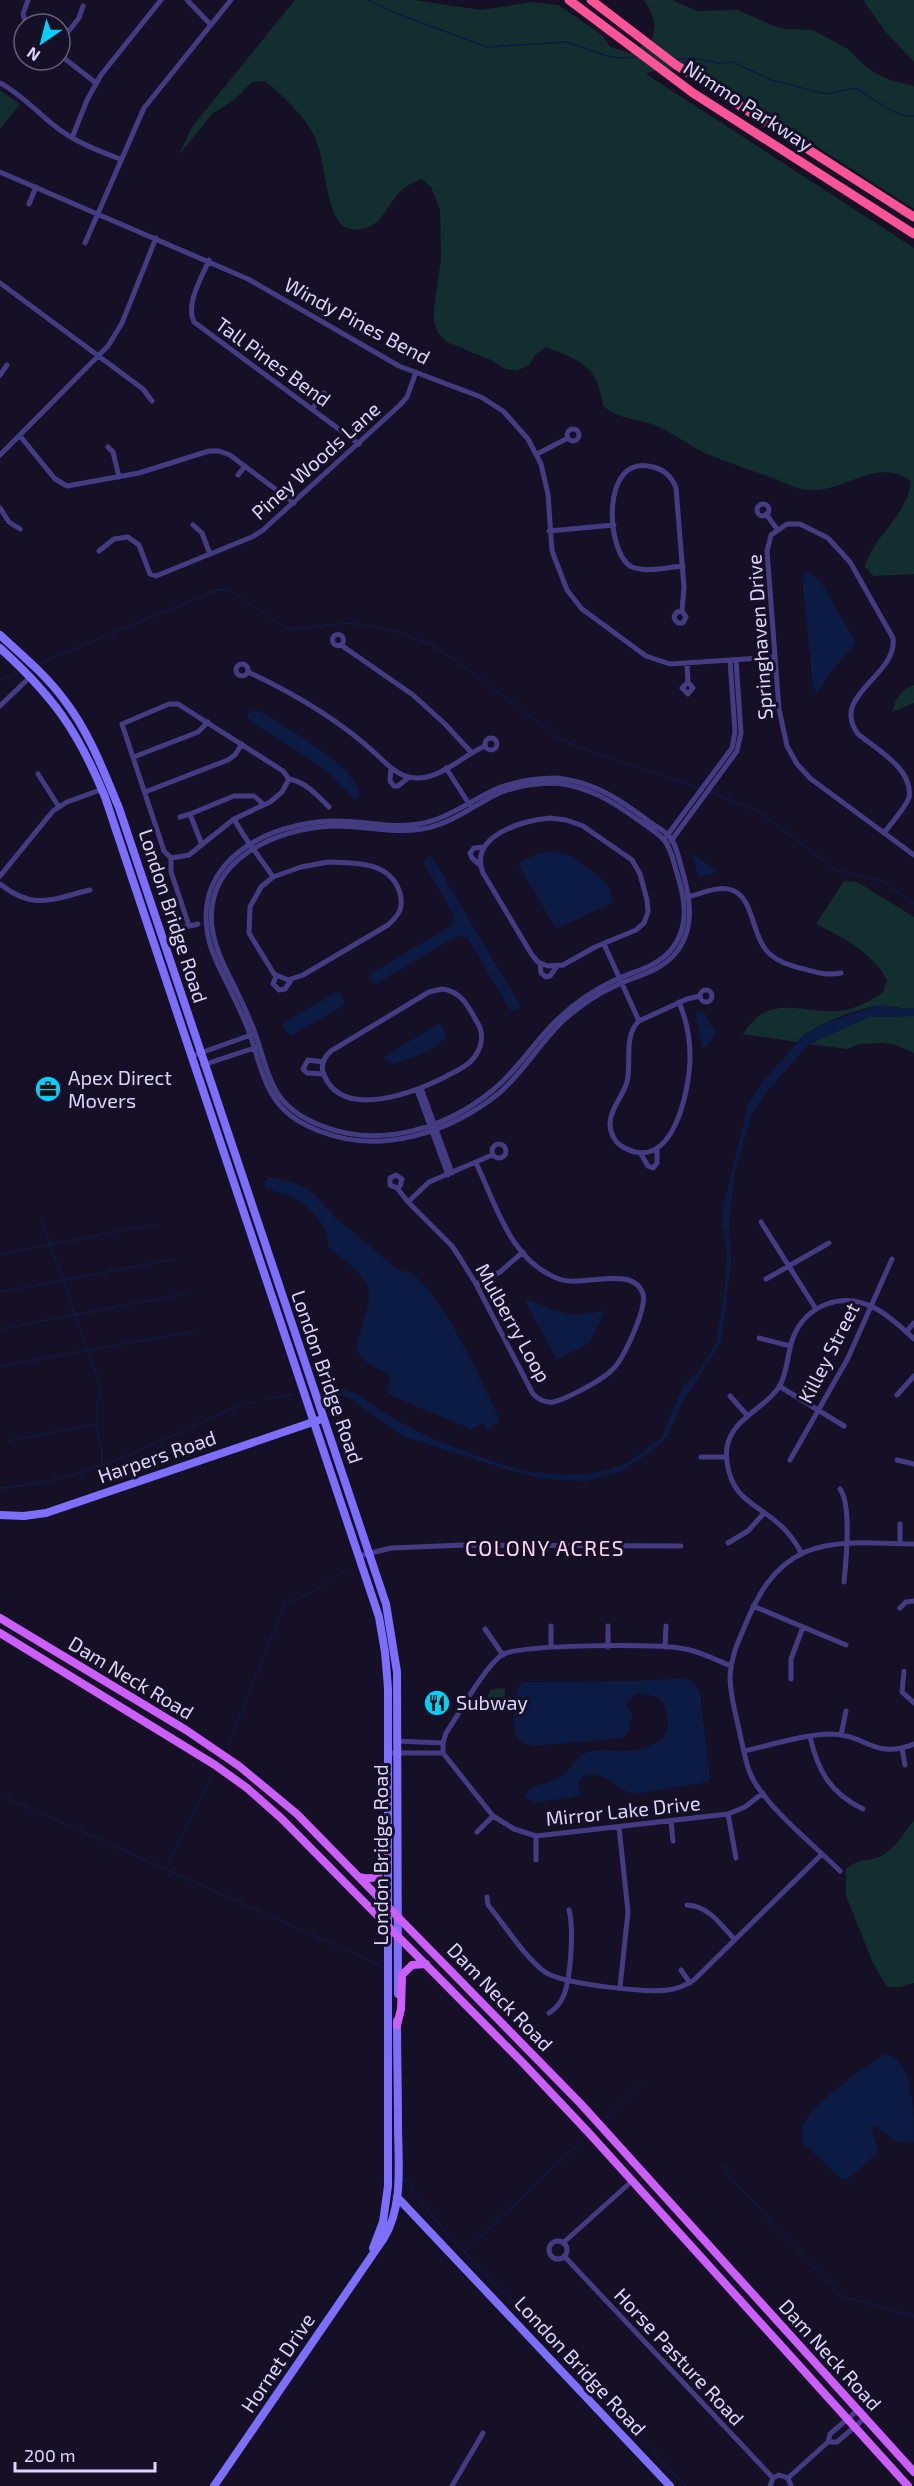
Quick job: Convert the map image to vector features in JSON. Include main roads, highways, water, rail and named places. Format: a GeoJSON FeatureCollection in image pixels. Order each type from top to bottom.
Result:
{"type":"FeatureCollection","features":[{"type":"Feature","properties":{"kind":"highway","name":"Nimmo Parkway"},"geometry":{"type":"LineString","coordinates":[[569,0],[636,53],[693,93],[914,234]]}},
{"type":"Feature","properties":{"kind":"highway","name":"Nimmo Parkway"},"geometry":{"type":"LineString","coordinates":[[591,0],[676,65],[914,218]]}},
{"type":"Feature","properties":{"kind":"main road","name":"London Bridge Road"},"geometry":{"type":"LineString","coordinates":[[0,635],[41,672],[73,711],[110,786],[387,1610],[397,1672],[397,2197],[670,2486]]}},
{"type":"Feature","properties":{"kind":"main road","name":"London Bridge Road"},"geometry":{"type":"LineString","coordinates":[[0,648],[31,676],[53,701],[69,724],[102,790],[379,1617],[388,1688],[388,2128]]}},
{"type":"Feature","properties":{"kind":"main road","name":"Harpers Road"},"geometry":{"type":"LineString","coordinates":[[0,1515],[24,1516],[46,1512],[324,1419]]}},
{"type":"Feature","properties":{"kind":"main road","name":"Dam Neck Road"},"geometry":{"type":"LineString","coordinates":[[0,1618],[170,1719],[239,1767],[297,1814],[580,2103],[914,2472]]}},
{"type":"Feature","properties":{"kind":"main road","name":"Dam Neck Road"},"geometry":{"type":"LineString","coordinates":[[0,1633],[215,1766],[248,1788],[282,1819],[524,2064],[908,2486]]}},
{"type":"Feature","properties":{"kind":"main road"},"geometry":{"type":"LineString","coordinates":[[360,1877],[372,1879],[378,1876],[387,1857]]}},
{"type":"Feature","properties":{"kind":"main road"},"geometry":{"type":"LineString","coordinates":[[398,2025],[402,1975],[408,1967],[426,1964]]}},
{"type":"Feature","properties":{"kind":"main road"},"geometry":{"type":"LineString","coordinates":[[369,2258],[390,2228],[397,2197],[393,2186],[393,2143],[388,2128]]}},
{"type":"Feature","properties":{"kind":"main road"},"geometry":{"type":"LineString","coordinates":[[369,2258],[387,2206],[388,2128]]}},
{"type":"Feature","properties":{"kind":"main road","name":"London Bridge Road"},"geometry":{"type":"LineString","coordinates":[[398,2187],[406,2202],[466,2270]]}},
{"type":"Feature","properties":{"kind":"main road","name":"Hornet Drive"},"geometry":{"type":"LineString","coordinates":[[214,2486],[369,2258]]}},
{"type":"Feature","properties":{"kind":"water"},"geometry":{"type":"Polygon","coordinates":[[[807,571],[821,582],[856,643],[829,674],[817,694],[813,687],[803,586],[804,573],[807,571]]]}},
{"type":"Feature","properties":{"kind":"water"},"geometry":{"type":"Polygon","coordinates":[[[253,710],[262,712],[287,727],[337,763],[358,788],[358,798],[355,799],[326,770],[249,720],[247,714],[253,710]]]}},
{"type":"Feature","properties":{"kind":"water"},"geometry":{"type":"Polygon","coordinates":[[[556,852],[572,856],[608,884],[613,903],[556,929],[518,864],[538,853],[556,852]]]}},
{"type":"Feature","properties":{"kind":"water"},"geometry":{"type":"Polygon","coordinates":[[[692,855],[695,855],[718,872],[699,877],[692,855]]]}},
{"type":"Feature","properties":{"kind":"water"},"geometry":{"type":"Polygon","coordinates":[[[429,856],[432,857],[520,1005],[519,1009],[510,1010],[467,937],[457,936],[376,984],[368,979],[370,974],[452,925],[454,915],[423,862],[429,856]]]}},
{"type":"Feature","properties":{"kind":"water"},"geometry":{"type":"Polygon","coordinates":[[[336,992],[340,993],[345,1002],[343,1006],[291,1036],[282,1026],[285,1022],[336,992]]]}},
{"type":"Feature","properties":{"kind":"water"},"geometry":{"type":"Polygon","coordinates":[[[878,1005],[914,1008],[914,1016],[869,1017],[809,1044],[768,1090],[751,1116],[735,1172],[729,1223],[731,1264],[721,1342],[683,1401],[667,1437],[653,1450],[620,1472],[585,1481],[540,1478],[402,1436],[348,1397],[325,1393],[321,1387],[336,1386],[359,1395],[379,1410],[422,1434],[485,1459],[524,1471],[577,1475],[609,1470],[629,1462],[661,1438],[683,1386],[697,1373],[716,1344],[725,1288],[727,1252],[721,1217],[748,1105],[762,1083],[801,1038],[823,1024],[878,1005]]]}},
{"type":"Feature","properties":{"kind":"water"},"geometry":{"type":"Polygon","coordinates":[[[695,1011],[706,1014],[716,1033],[706,1047],[702,1047],[695,1011]]]}},
{"type":"Feature","properties":{"kind":"water"},"geometry":{"type":"Polygon","coordinates":[[[437,1024],[441,1025],[447,1035],[436,1046],[393,1064],[383,1058],[437,1024]]]}},
{"type":"Feature","properties":{"kind":"water"},"geometry":{"type":"Polygon","coordinates":[[[269,1177],[297,1184],[311,1191],[337,1219],[399,1270],[412,1274],[424,1285],[437,1301],[461,1340],[499,1417],[498,1422],[487,1431],[485,1425],[481,1424],[471,1429],[389,1395],[387,1389],[390,1384],[389,1375],[365,1361],[356,1347],[366,1316],[369,1297],[365,1282],[347,1262],[328,1247],[325,1229],[312,1212],[294,1198],[266,1188],[265,1182],[269,1177]]]}},
{"type":"Feature","properties":{"kind":"water"},"geometry":{"type":"Polygon","coordinates":[[[527,1299],[571,1314],[602,1311],[604,1313],[589,1343],[557,1359],[526,1303],[527,1299]]]}},
{"type":"Feature","properties":{"kind":"water"},"geometry":{"type":"Polygon","coordinates":[[[686,1678],[694,1683],[700,1694],[710,1777],[708,1782],[634,1794],[605,1778],[591,1774],[584,1776],[578,1783],[581,1793],[579,1796],[539,1802],[533,1802],[525,1797],[528,1790],[562,1776],[585,1753],[643,1748],[660,1740],[668,1726],[662,1701],[652,1696],[636,1693],[627,1703],[626,1707],[633,1712],[629,1731],[623,1738],[533,1746],[518,1739],[515,1731],[515,1699],[519,1686],[523,1682],[639,1681],[686,1678]]]}},
{"type":"Feature","properties":{"kind":"water"},"geometry":{"type":"Polygon","coordinates":[[[884,2054],[894,2058],[907,2076],[914,2117],[914,2142],[895,2141],[876,2126],[872,2127],[878,2153],[849,2178],[842,2180],[802,2142],[802,2128],[826,2098],[884,2054]]]}},
{"type":"Feature","properties":{"kind":"waterway"},"geometry":{"type":"LineString","coordinates":[[368,0],[395,13],[487,47],[566,42],[607,56],[637,57]]}},
{"type":"Feature","properties":{"kind":"waterway"},"geometry":{"type":"LineString","coordinates":[[674,59],[693,58],[718,63],[733,62],[771,80],[826,94],[856,88],[893,111],[914,116]]}},
{"type":"Feature","properties":{"kind":"waterway"},"geometry":{"type":"LineString","coordinates":[[40,663],[217,590],[229,590],[287,629],[350,623],[391,630],[430,644],[458,662],[561,739],[699,788]]}},
{"type":"Feature","properties":{"kind":"waterway"},"geometry":{"type":"LineString","coordinates":[[0,680],[18,673]]}},
{"type":"Feature","properties":{"kind":"waterway"},"geometry":{"type":"LineString","coordinates":[[711,792],[758,811],[836,870],[885,882],[914,904]]}},
{"type":"Feature","properties":{"kind":"waterway"},"geometry":{"type":"LineString","coordinates":[[41,1218],[102,1391],[97,1400],[97,1431],[102,1451],[102,1465]]}},
{"type":"Feature","properties":{"kind":"waterway"},"geometry":{"type":"LineString","coordinates":[[0,1254],[157,1224]]}},
{"type":"Feature","properties":{"kind":"waterway"},"geometry":{"type":"LineString","coordinates":[[0,1292],[175,1259]]}},
{"type":"Feature","properties":{"kind":"waterway"},"geometry":{"type":"LineString","coordinates":[[0,1329],[189,1293]]}},
{"type":"Feature","properties":{"kind":"waterway"},"geometry":{"type":"LineString","coordinates":[[0,1366],[196,1331]]}},
{"type":"Feature","properties":{"kind":"waterway"},"geometry":{"type":"LineString","coordinates":[[267,1399],[294,1394]]}},
{"type":"Feature","properties":{"kind":"waterway"},"geometry":{"type":"LineString","coordinates":[[0,1488],[46,1482],[89,1470],[132,1454],[224,1412],[254,1402]]}},
{"type":"Feature","properties":{"kind":"waterway"},"geometry":{"type":"LineString","coordinates":[[9,1441],[96,1424]]}},
{"type":"Feature","properties":{"kind":"waterway"},"geometry":{"type":"LineString","coordinates":[[228,1745],[285,1603],[313,1592],[348,1568]]}},
{"type":"Feature","properties":{"kind":"waterway"},"geometry":{"type":"LineString","coordinates":[[165,1869],[211,1778]]}},
{"type":"Feature","properties":{"kind":"waterway"},"geometry":{"type":"LineString","coordinates":[[0,1795],[382,1966]]}},
{"type":"Feature","properties":{"kind":"waterway"},"geometry":{"type":"LineString","coordinates":[[607,2117],[643,2082]]}},
{"type":"Feature","properties":{"kind":"waterway"},"geometry":{"type":"LineString","coordinates":[[592,2130],[596,2127]]}},
{"type":"Feature","properties":{"kind":"waterway"},"geometry":{"type":"LineString","coordinates":[[465,2252],[581,2141]]}},
{"type":"Feature","properties":{"kind":"waterway"},"geometry":{"type":"LineString","coordinates":[[721,2167],[841,2296],[914,2316]]}},
{"type":"Feature","properties":{"kind":"waterway"},"geometry":{"type":"LineString","coordinates":[[402,2179],[410,2181],[414,2192],[447,2234],[686,2486]]}},
{"type":"Feature","properties":{"kind":"waterway"},"geometry":{"type":"LineString","coordinates":[[379,2181],[384,2180]]}},
{"type":"Feature","properties":{"kind":"place","name":"Apex Direct Movers"},"geometry":{"type":"Point","coordinates":[48,1089]}},
{"type":"Feature","properties":{"kind":"place","name":"Subway"},"geometry":{"type":"Point","coordinates":[437,1703]}},
{"type":"Feature","properties":{"kind":"district","name":"COLONY ACRES"},"geometry":{"type":"Point","coordinates":[545,1549]}}]}
